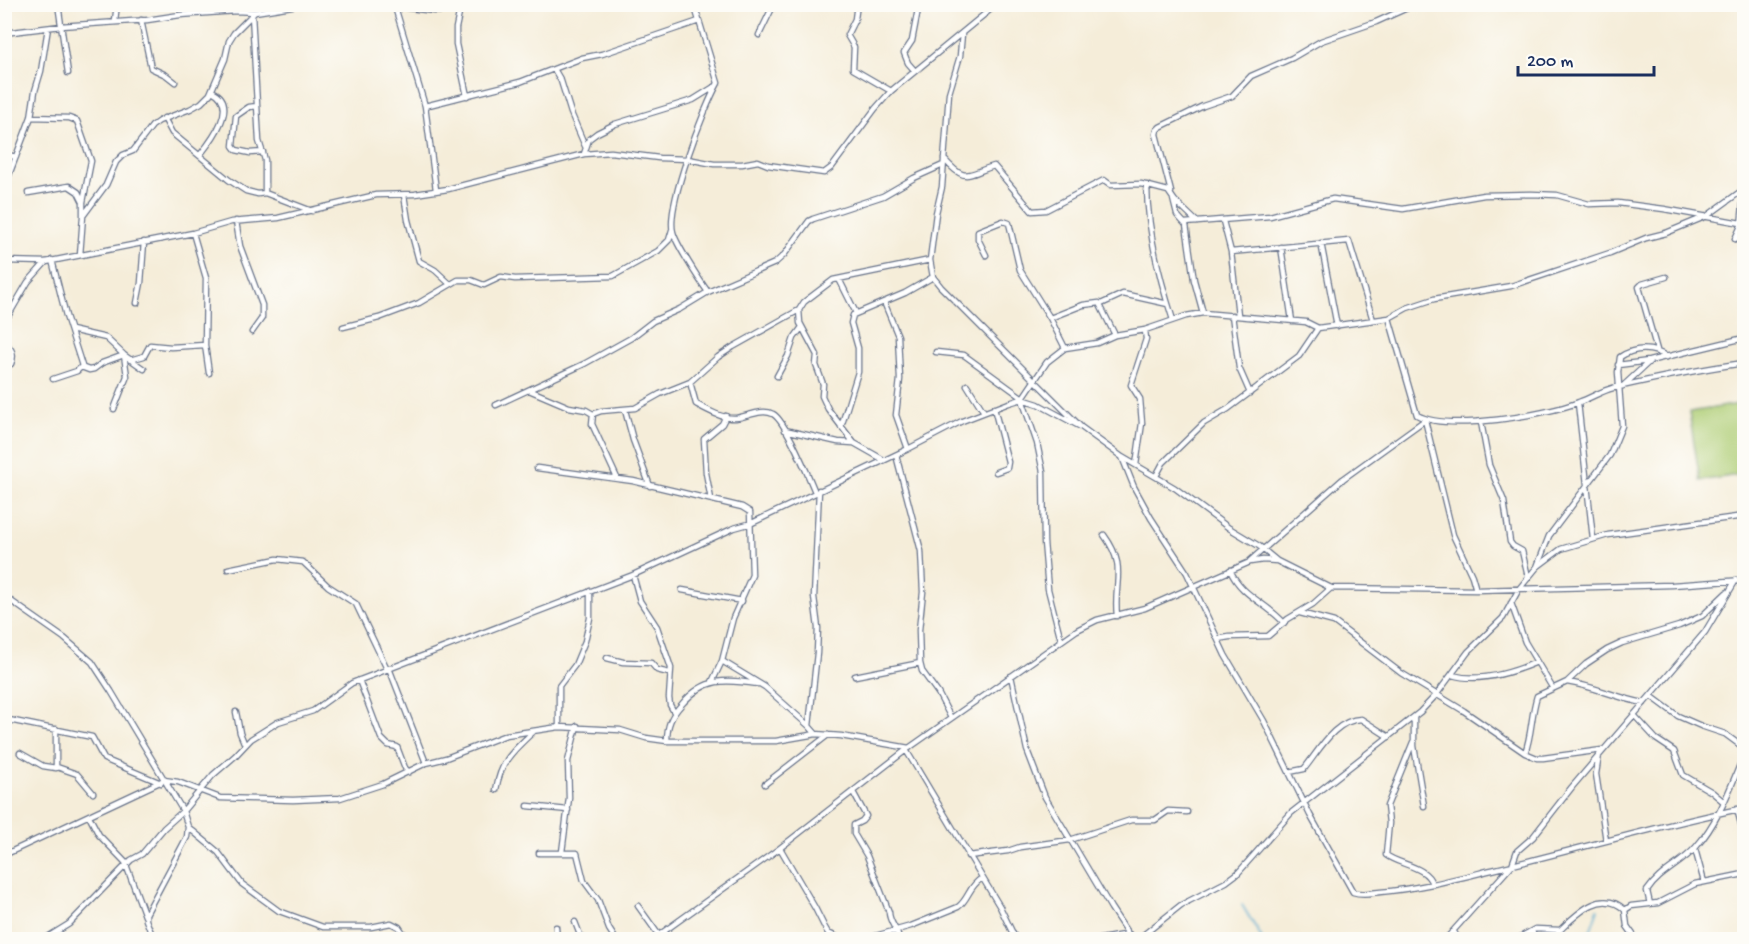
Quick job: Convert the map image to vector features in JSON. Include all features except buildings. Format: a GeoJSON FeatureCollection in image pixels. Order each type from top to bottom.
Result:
{"type":"FeatureCollection","features":[{"type":"Feature","properties":{"kind":"street"},"geometry":{"type":"LineString","coordinates":[[58,4],[68,73]]}},
{"type":"Feature","properties":{"kind":"street"},"geometry":{"type":"LineString","coordinates":[[115,21],[117,4]]}},
{"type":"Feature","properties":{"kind":"street"},"geometry":{"type":"LineString","coordinates":[[4,33],[236,8],[254,13],[304,4]]}},
{"type":"Feature","properties":{"kind":"street"},"geometry":{"type":"LineString","coordinates":[[375,4],[434,11],[441,11],[446,4]]}},
{"type":"Feature","properties":{"kind":"street"},"geometry":{"type":"LineString","coordinates":[[461,4],[456,28],[456,44],[467,96]]}},
{"type":"Feature","properties":{"kind":"street"},"geometry":{"type":"LineString","coordinates":[[343,327],[379,318],[419,303],[450,284],[465,279],[484,285],[501,277],[515,279],[613,276],[658,251],[669,240],[679,183],[694,137],[718,83],[694,4]]}},
{"type":"Feature","properties":{"kind":"street"},"geometry":{"type":"LineString","coordinates":[[759,35],[774,4]]}},
{"type":"Feature","properties":{"kind":"street"},"geometry":{"type":"LineString","coordinates":[[857,4],[855,19],[848,35],[854,47],[853,69],[891,91]]}},
{"type":"Feature","properties":{"kind":"street"},"geometry":{"type":"LineString","coordinates":[[915,71],[908,63],[904,53],[912,41],[919,4]]}},
{"type":"Feature","properties":{"kind":"street"},"geometry":{"type":"LineString","coordinates":[[4,261],[49,261],[194,233],[236,221],[278,219],[382,194],[404,195],[436,190],[495,178],[584,154],[611,152],[688,159],[714,164],[742,164],[758,161],[787,168],[828,172],[891,91],[997,4]]}},
{"type":"Feature","properties":{"kind":"street"},"geometry":{"type":"LineString","coordinates":[[1203,314],[1194,280],[1185,223],[1177,215],[1156,130],[1203,106],[1232,96],[1251,76],[1292,58],[1321,41],[1376,22],[1416,4]]}},
{"type":"Feature","properties":{"kind":"street"},"geometry":{"type":"LineString","coordinates":[[395,7],[425,106],[436,190]]}},
{"type":"Feature","properties":{"kind":"street"},"geometry":{"type":"LineString","coordinates":[[83,216],[99,197],[119,159],[133,151],[152,126],[164,118],[201,103],[212,91],[225,59],[229,41],[254,13]]}},
{"type":"Feature","properties":{"kind":"street"},"geometry":{"type":"LineString","coordinates":[[254,13],[259,144],[265,160],[265,193]]}},
{"type":"Feature","properties":{"kind":"street"},"geometry":{"type":"LineString","coordinates":[[141,20],[151,68],[175,82]]}},
{"type":"Feature","properties":{"kind":"street"},"geometry":{"type":"LineString","coordinates":[[425,106],[520,82],[582,58],[602,54],[699,21]]}},
{"type":"Feature","properties":{"kind":"street"},"geometry":{"type":"LineString","coordinates":[[4,189],[31,117],[48,28]]}},
{"type":"Feature","properties":{"kind":"street"},"geometry":{"type":"LineString","coordinates":[[962,34],[960,56],[949,93],[942,187],[930,260],[933,277],[1081,427]]}},
{"type":"Feature","properties":{"kind":"street"},"geometry":{"type":"LineString","coordinates":[[554,69],[561,81],[585,146]]}},
{"type":"Feature","properties":{"kind":"street"},"geometry":{"type":"LineString","coordinates":[[584,154],[589,139],[597,133],[615,124],[693,100],[711,90],[718,83]]}},
{"type":"Feature","properties":{"kind":"street"},"geometry":{"type":"LineString","coordinates":[[200,155],[217,133],[224,110],[219,96],[212,91]]}},
{"type":"Feature","properties":{"kind":"street"},"geometry":{"type":"LineString","coordinates":[[257,106],[249,107],[245,112],[236,116],[233,146],[236,150],[250,153],[263,152]]}},
{"type":"Feature","properties":{"kind":"street"},"geometry":{"type":"LineString","coordinates":[[31,117],[69,118],[77,121],[91,161],[83,202],[80,255]]}},
{"type":"Feature","properties":{"kind":"street"},"geometry":{"type":"LineString","coordinates":[[164,118],[172,133],[229,180],[246,191],[265,193],[312,211]]}},
{"type":"Feature","properties":{"kind":"street"},"geometry":{"type":"LineString","coordinates":[[4,154],[16,157]]}},
{"type":"Feature","properties":{"kind":"street"},"geometry":{"type":"LineString","coordinates":[[944,159],[962,175],[973,174],[994,166],[1030,209],[1036,212],[1046,210],[1102,180],[1113,186],[1147,185],[1172,195],[1197,222]]}},
{"type":"Feature","properties":{"kind":"street"},"geometry":{"type":"LineString","coordinates":[[496,405],[616,347],[653,321],[680,309],[708,292],[775,263],[784,255],[809,221],[883,196],[943,165]]}},
{"type":"Feature","properties":{"kind":"street"},"geometry":{"type":"LineString","coordinates":[[1147,185],[1147,212],[1173,320]]}},
{"type":"Feature","properties":{"kind":"street"},"geometry":{"type":"LineString","coordinates":[[28,193],[69,186],[78,192],[83,202]]}},
{"type":"Feature","properties":{"kind":"street"},"geometry":{"type":"LineString","coordinates":[[43,939],[69,924],[130,860],[142,854],[164,828],[245,745],[259,733],[278,722],[313,711],[359,680],[633,574],[734,528],[752,523],[962,421],[1023,399],[1053,356],[1065,348],[1097,343],[1115,335],[1145,330],[1173,320],[1203,314],[1306,322],[1318,328],[1389,318],[1407,308],[1434,299],[1511,286],[1666,233],[1707,216],[1744,189]]}},
{"type":"Feature","properties":{"kind":"street"},"geometry":{"type":"LineString","coordinates":[[1185,223],[1270,216],[1333,200],[1403,209],[1484,195],[1531,194],[1557,195],[1589,204],[1618,203],[1741,223]]}},
{"type":"Feature","properties":{"kind":"street"},"geometry":{"type":"LineString","coordinates":[[1744,194],[1741,223],[1734,239],[1744,235]]}},
{"type":"Feature","properties":{"kind":"street"},"geometry":{"type":"LineString","coordinates":[[404,195],[419,261],[435,270],[450,284]]}},
{"type":"Feature","properties":{"kind":"street"},"geometry":{"type":"LineString","coordinates":[[236,221],[240,246],[262,304],[262,318],[252,332]]}},
{"type":"Feature","properties":{"kind":"street"},"geometry":{"type":"LineString","coordinates":[[986,255],[978,239],[978,231],[1003,221],[1009,223],[1020,270],[1050,318],[1065,348]]}},
{"type":"Feature","properties":{"kind":"street"},"geometry":{"type":"LineString","coordinates":[[1223,221],[1231,252],[1239,368],[1250,393]]}},
{"type":"Feature","properties":{"kind":"street"},"geometry":{"type":"LineString","coordinates":[[672,230],[708,292]]}},
{"type":"Feature","properties":{"kind":"street"},"geometry":{"type":"LineString","coordinates":[[194,233],[206,278],[205,345],[209,373]]}},
{"type":"Feature","properties":{"kind":"street"},"geometry":{"type":"LineString","coordinates":[[1231,252],[1347,240],[1351,242],[1373,320]]}},
{"type":"Feature","properties":{"kind":"street"},"geometry":{"type":"LineString","coordinates":[[137,303],[144,242]]}},
{"type":"Feature","properties":{"kind":"street"},"geometry":{"type":"LineString","coordinates":[[1321,243],[1337,326]]}},
{"type":"Feature","properties":{"kind":"street"},"geometry":{"type":"LineString","coordinates":[[1281,247],[1292,321]]}},
{"type":"Feature","properties":{"kind":"street"},"geometry":{"type":"LineString","coordinates":[[593,414],[640,406],[660,394],[690,382],[732,347],[799,310],[804,302],[831,281],[930,260]]}},
{"type":"Feature","properties":{"kind":"street"},"geometry":{"type":"LineString","coordinates":[[4,323],[28,282],[49,261]]}},
{"type":"Feature","properties":{"kind":"street"},"geometry":{"type":"LineString","coordinates":[[49,261],[81,368]]}},
{"type":"Feature","properties":{"kind":"street"},"geometry":{"type":"LineString","coordinates":[[840,427],[858,372],[858,348],[851,323],[853,315],[885,302],[933,277]]}},
{"type":"Feature","properties":{"kind":"street"},"geometry":{"type":"LineString","coordinates":[[1657,350],[1639,287],[1642,284],[1665,278]]}},
{"type":"Feature","properties":{"kind":"street"},"geometry":{"type":"LineString","coordinates":[[839,279],[856,313]]}},
{"type":"Feature","properties":{"kind":"street"},"geometry":{"type":"LineString","coordinates":[[1050,318],[1083,305],[1101,304],[1123,294],[1168,304]]}},
{"type":"Feature","properties":{"kind":"street"},"geometry":{"type":"LineString","coordinates":[[885,302],[898,336],[900,379],[896,415],[908,449]]}},
{"type":"Feature","properties":{"kind":"street"},"geometry":{"type":"LineString","coordinates":[[1101,304],[1115,335]]}},
{"type":"Feature","properties":{"kind":"street"},"geometry":{"type":"LineString","coordinates":[[799,310],[802,327],[817,355],[816,364],[822,380],[823,400],[840,427],[855,443],[884,460]]}},
{"type":"Feature","properties":{"kind":"street"},"geometry":{"type":"LineString","coordinates":[[1389,318],[1412,402],[1417,415],[1425,420],[1480,422],[1536,413],[1578,403],[1621,387],[1695,369],[1744,363]]}},
{"type":"Feature","properties":{"kind":"street"},"geometry":{"type":"LineString","coordinates":[[777,376],[788,356],[794,338],[802,327]]}},
{"type":"Feature","properties":{"kind":"street"},"geometry":{"type":"LineString","coordinates":[[1156,476],[1163,463],[1204,423],[1250,393],[1299,356],[1318,328]]}},
{"type":"Feature","properties":{"kind":"street"},"geometry":{"type":"LineString","coordinates":[[70,330],[106,338],[124,356],[144,369]]}},
{"type":"Feature","properties":{"kind":"street"},"geometry":{"type":"LineString","coordinates":[[1136,465],[1142,423],[1140,399],[1131,385],[1146,339],[1145,330]]}},
{"type":"Feature","properties":{"kind":"street"},"geometry":{"type":"LineString","coordinates":[[1618,364],[1649,361],[1744,338]]}},
{"type":"Feature","properties":{"kind":"street"},"geometry":{"type":"LineString","coordinates":[[4,342],[12,351],[13,357],[11,364],[4,367]]}},
{"type":"Feature","properties":{"kind":"street"},"geometry":{"type":"LineString","coordinates":[[130,360],[144,356],[150,345],[171,347],[205,345]]}},
{"type":"Feature","properties":{"kind":"street"},"geometry":{"type":"LineString","coordinates":[[1537,567],[1549,536],[1587,484],[1605,464],[1621,431],[1621,387],[1618,364],[1620,357],[1626,353],[1645,349],[1657,350],[1667,357]]}},
{"type":"Feature","properties":{"kind":"street"},"geometry":{"type":"LineString","coordinates":[[936,352],[964,355],[1023,399],[1038,404],[1081,427],[1122,457],[1156,476],[1277,561],[1331,588],[1476,590],[1672,585],[1744,580]]}},
{"type":"Feature","properties":{"kind":"street"},"geometry":{"type":"LineString","coordinates":[[53,379],[71,374],[81,368],[92,369],[124,356]]}},
{"type":"Feature","properties":{"kind":"street"},"geometry":{"type":"LineString","coordinates":[[114,409],[127,376],[124,356]]}},
{"type":"Feature","properties":{"kind":"street"},"geometry":{"type":"LineString","coordinates":[[1621,387],[1649,361]]}},
{"type":"Feature","properties":{"kind":"street"},"geometry":{"type":"LineString","coordinates":[[690,382],[696,404],[726,416],[738,418],[757,413],[772,413],[785,430],[817,491],[814,597],[818,628],[809,726]]}},
{"type":"Feature","properties":{"kind":"street"},"geometry":{"type":"LineString","coordinates":[[968,385],[984,412]]}},
{"type":"Feature","properties":{"kind":"street"},"geometry":{"type":"LineString","coordinates":[[529,390],[569,407],[586,410],[593,414]]}},
{"type":"Feature","properties":{"kind":"street"},"geometry":{"type":"LineString","coordinates":[[1023,399],[1039,449],[1043,472],[1044,542],[1048,589],[1061,640]]}},
{"type":"Feature","properties":{"kind":"street"},"geometry":{"type":"LineString","coordinates":[[1578,403],[1593,539]]}},
{"type":"Feature","properties":{"kind":"street"},"geometry":{"type":"LineString","coordinates":[[994,408],[1008,465],[1004,470],[996,472]]}},
{"type":"Feature","properties":{"kind":"street"},"geometry":{"type":"LineString","coordinates":[[625,410],[650,486]]}},
{"type":"Feature","properties":{"kind":"street"},"geometry":{"type":"LineString","coordinates":[[593,414],[592,424],[617,478]]}},
{"type":"Feature","properties":{"kind":"street"},"geometry":{"type":"LineString","coordinates":[[711,499],[706,473],[704,438],[722,424],[726,416]]}},
{"type":"Feature","properties":{"kind":"street"},"geometry":{"type":"LineString","coordinates":[[1250,562],[1343,479],[1425,420]]}},
{"type":"Feature","properties":{"kind":"street"},"geometry":{"type":"LineString","coordinates":[[1425,420],[1453,535],[1476,590]]}},
{"type":"Feature","properties":{"kind":"street"},"geometry":{"type":"LineString","coordinates":[[1480,422],[1489,465],[1503,501],[1510,542],[1512,546],[1522,551],[1528,577]]}},
{"type":"Feature","properties":{"kind":"street"},"geometry":{"type":"LineString","coordinates":[[785,430],[838,442],[855,443]]}},
{"type":"Feature","properties":{"kind":"street"},"geometry":{"type":"LineString","coordinates":[[896,455],[921,551],[923,592],[919,630],[920,663],[951,718]]}},
{"type":"Feature","properties":{"kind":"street"},"geometry":{"type":"LineString","coordinates":[[1122,457],[1128,476],[1142,503],[1193,585],[1234,670],[1264,721],[1353,892],[1361,894],[1403,890],[1432,884],[1744,808]]}},
{"type":"Feature","properties":{"kind":"street"},"geometry":{"type":"LineString","coordinates":[[537,468],[617,478],[711,499],[747,509],[750,512],[752,575],[731,627],[722,661],[712,682]]}},
{"type":"Feature","properties":{"kind":"street"},"geometry":{"type":"LineString","coordinates":[[1137,939],[1181,905],[1232,877],[1273,831],[1305,802],[1414,718],[1437,694],[1468,652],[1503,618],[1528,577],[1537,567],[1561,549],[1608,535],[1744,516]]}},
{"type":"Feature","properties":{"kind":"street"},"geometry":{"type":"LineString","coordinates":[[1104,535],[1116,554],[1119,566],[1117,616]]}},
{"type":"Feature","properties":{"kind":"street"},"geometry":{"type":"LineString","coordinates":[[228,569],[277,559],[303,562],[328,586],[356,604],[388,668],[426,763]]}},
{"type":"Feature","properties":{"kind":"street"},"geometry":{"type":"LineString","coordinates":[[652,939],[780,848],[908,749],[1061,640],[1097,620],[1145,608],[1193,585],[1250,562],[1277,561]]}},
{"type":"Feature","properties":{"kind":"street"},"geometry":{"type":"LineString","coordinates":[[1230,570],[1242,590],[1272,610],[1284,623]]}},
{"type":"Feature","properties":{"kind":"street"},"geometry":{"type":"LineString","coordinates":[[633,574],[642,606],[659,630],[671,668],[669,702],[674,712]]}},
{"type":"Feature","properties":{"kind":"street"},"geometry":{"type":"LineString","coordinates":[[1446,939],[1512,866],[1517,851],[1533,837],[1600,753],[1705,632],[1736,580]]}},
{"type":"Feature","properties":{"kind":"street"},"geometry":{"type":"LineString","coordinates":[[1218,639],[1264,637],[1300,614],[1331,588]]}},
{"type":"Feature","properties":{"kind":"street"},"geometry":{"type":"LineString","coordinates":[[682,590],[742,601]]}},
{"type":"Feature","properties":{"kind":"street"},"geometry":{"type":"LineString","coordinates":[[1526,753],[1530,741],[1532,710],[1537,696],[1552,687],[1567,682],[1586,664],[1607,650],[1702,616],[1730,590]]}},
{"type":"Feature","properties":{"kind":"street"},"geometry":{"type":"LineString","coordinates":[[559,727],[559,686],[575,665],[585,641],[590,618],[590,591]]}},
{"type":"Feature","properties":{"kind":"street"},"geometry":{"type":"LineString","coordinates":[[4,596],[64,638],[92,662],[162,781],[183,811],[189,827],[218,852],[242,884],[279,911],[323,927],[372,927],[391,923],[399,927],[408,939]]}},
{"type":"Feature","properties":{"kind":"street"},"geometry":{"type":"LineString","coordinates":[[1511,603],[1525,642],[1552,687]]}},
{"type":"Feature","properties":{"kind":"street"},"geometry":{"type":"LineString","coordinates":[[1300,614],[1334,622],[1401,673],[1526,753],[1537,758],[1600,753]]}},
{"type":"Feature","properties":{"kind":"street"},"geometry":{"type":"LineString","coordinates":[[606,658],[623,662],[651,663],[657,670],[669,674]]}},
{"type":"Feature","properties":{"kind":"street"},"geometry":{"type":"LineString","coordinates":[[722,661],[779,698],[816,734]]}},
{"type":"Feature","properties":{"kind":"street"},"geometry":{"type":"LineString","coordinates":[[1452,675],[1477,677],[1494,675],[1521,669],[1537,662]]}},
{"type":"Feature","properties":{"kind":"street"},"geometry":{"type":"LineString","coordinates":[[855,676],[920,663]]}},
{"type":"Feature","properties":{"kind":"street"},"geometry":{"type":"LineString","coordinates":[[1011,676],[1027,750],[1045,796],[1130,937],[1095,939]]}},
{"type":"Feature","properties":{"kind":"street"},"geometry":{"type":"LineString","coordinates":[[359,680],[381,738],[388,745],[397,747],[405,768],[409,772]]}},
{"type":"Feature","properties":{"kind":"street"},"geometry":{"type":"LineString","coordinates":[[667,741],[669,722],[674,712],[699,687],[712,682],[737,681],[758,684]]}},
{"type":"Feature","properties":{"kind":"street"},"geometry":{"type":"LineString","coordinates":[[1567,682],[1584,684],[1620,698],[1644,703]]}},
{"type":"Feature","properties":{"kind":"street"},"geometry":{"type":"LineString","coordinates":[[1651,696],[1678,716],[1725,734],[1744,748]]}},
{"type":"Feature","properties":{"kind":"street"},"geometry":{"type":"LineString","coordinates":[[236,712],[245,745]]}},
{"type":"Feature","properties":{"kind":"street"},"geometry":{"type":"LineString","coordinates":[[1634,715],[1656,739],[1674,751],[1683,775],[1724,802]]}},
{"type":"Feature","properties":{"kind":"street"},"geometry":{"type":"LineString","coordinates":[[4,718],[92,737],[104,759],[162,781],[200,790],[220,798],[340,798],[383,784],[426,763],[446,758],[506,735],[559,727],[577,726],[620,730],[646,738],[667,741],[776,741],[816,734],[908,749]]}},
{"type":"Feature","properties":{"kind":"street"},"geometry":{"type":"LineString","coordinates":[[1414,718],[1413,742],[1424,806]]}},
{"type":"Feature","properties":{"kind":"street"},"geometry":{"type":"LineString","coordinates":[[1289,772],[1304,769],[1329,736],[1350,720],[1360,719],[1389,737]]}},
{"type":"Feature","properties":{"kind":"street"},"geometry":{"type":"LineString","coordinates":[[562,852],[568,810],[568,761],[577,726]]}},
{"type":"Feature","properties":{"kind":"street"},"geometry":{"type":"LineString","coordinates":[[56,729],[57,767]]}},
{"type":"Feature","properties":{"kind":"street"},"geometry":{"type":"LineString","coordinates":[[496,790],[505,760],[535,730]]}},
{"type":"Feature","properties":{"kind":"street"},"geometry":{"type":"LineString","coordinates":[[765,784],[828,735]]}},
{"type":"Feature","properties":{"kind":"street"},"geometry":{"type":"LineString","coordinates":[[1413,742],[1387,806],[1389,824],[1386,855],[1422,872],[1432,884]]}},
{"type":"Feature","properties":{"kind":"street"},"geometry":{"type":"LineString","coordinates":[[908,749],[968,856],[1000,907],[1016,939]]}},
{"type":"Feature","properties":{"kind":"street"},"geometry":{"type":"LineString","coordinates":[[20,753],[43,766],[54,769],[57,767],[77,774],[93,793]]}},
{"type":"Feature","properties":{"kind":"street"},"geometry":{"type":"LineString","coordinates":[[1600,753],[1596,774],[1606,841]]}},
{"type":"Feature","properties":{"kind":"street"},"geometry":{"type":"LineString","coordinates":[[1650,904],[1647,891],[1653,883],[1664,871],[1695,849],[1718,814],[1744,755]]}},
{"type":"Feature","properties":{"kind":"street"},"geometry":{"type":"LineString","coordinates":[[4,855],[162,781]]}},
{"type":"Feature","properties":{"kind":"street"},"geometry":{"type":"LineString","coordinates":[[853,792],[866,816],[854,825],[853,831],[869,860],[889,912],[889,921],[898,939]]}},
{"type":"Feature","properties":{"kind":"street"},"geometry":{"type":"LineString","coordinates":[[528,806],[568,810]]}},
{"type":"Feature","properties":{"kind":"street"},"geometry":{"type":"LineString","coordinates":[[1737,809],[1744,835]]}},
{"type":"Feature","properties":{"kind":"street"},"geometry":{"type":"LineString","coordinates":[[968,856],[1071,840],[1131,820],[1155,820],[1170,811],[1186,812]]}},
{"type":"Feature","properties":{"kind":"street"},"geometry":{"type":"LineString","coordinates":[[89,816],[99,835],[123,859],[154,939]]}},
{"type":"Feature","properties":{"kind":"street"},"geometry":{"type":"LineString","coordinates":[[146,917],[183,846],[189,827]]}},
{"type":"Feature","properties":{"kind":"street"},"geometry":{"type":"LineString","coordinates":[[780,848],[828,933],[843,939]]}},
{"type":"Feature","properties":{"kind":"street"},"geometry":{"type":"LineString","coordinates":[[1695,849],[1704,882]]}},
{"type":"Feature","properties":{"kind":"street"},"geometry":{"type":"LineString","coordinates":[[539,853],[574,852],[579,855],[584,881],[598,900],[609,929],[616,939]]}},
{"type":"Feature","properties":{"kind":"street"},"geometry":{"type":"LineString","coordinates":[[1625,910],[1631,906],[1667,900],[1689,886],[1744,874]]}},
{"type":"Feature","properties":{"kind":"street"},"geometry":{"type":"LineString","coordinates":[[861,939],[896,931],[958,907],[964,902],[972,886],[982,878]]}},
{"type":"Feature","properties":{"kind":"street"},"geometry":{"type":"LineString","coordinates":[[1515,939],[1532,931],[1560,930],[1581,909],[1601,902],[1610,902],[1625,910]]}},
{"type":"Feature","properties":{"kind":"street"},"geometry":{"type":"LineString","coordinates":[[639,906],[658,934]]}},
{"type":"Feature","properties":{"kind":"street"},"geometry":{"type":"LineString","coordinates":[[1625,910],[1627,926],[1637,939]]}},
{"type":"Feature","properties":{"kind":"street"},"geometry":{"type":"LineString","coordinates":[[574,922],[582,939]]}},
{"type":"Feature","properties":{"kind":"street"},"geometry":{"type":"LineString","coordinates":[[556,927],[557,939]]}},
{"type":"Feature","properties":{"kind":"street"},"geometry":{"type":"LineString","coordinates":[[1532,931],[1535,939]]}},
{"type":"Feature","properties":{"kind":"street"},"geometry":{"type":"LineString","coordinates":[[1454,932],[1459,939]]}},
{"type":"Feature","properties":{"kind":"green space"},"geometry":{"type":"Polygon","coordinates":[[[1738,404],[1744,438],[1744,474],[1700,481],[1689,412],[1738,404]]]}},
{"type":"Feature","properties":{"kind":"waterway"},"geometry":{"type":"LineString","coordinates":[[1242,905],[1263,940]]}},
{"type":"Feature","properties":{"kind":"waterway"},"geometry":{"type":"LineString","coordinates":[[1587,940],[1598,909]]}}]}
